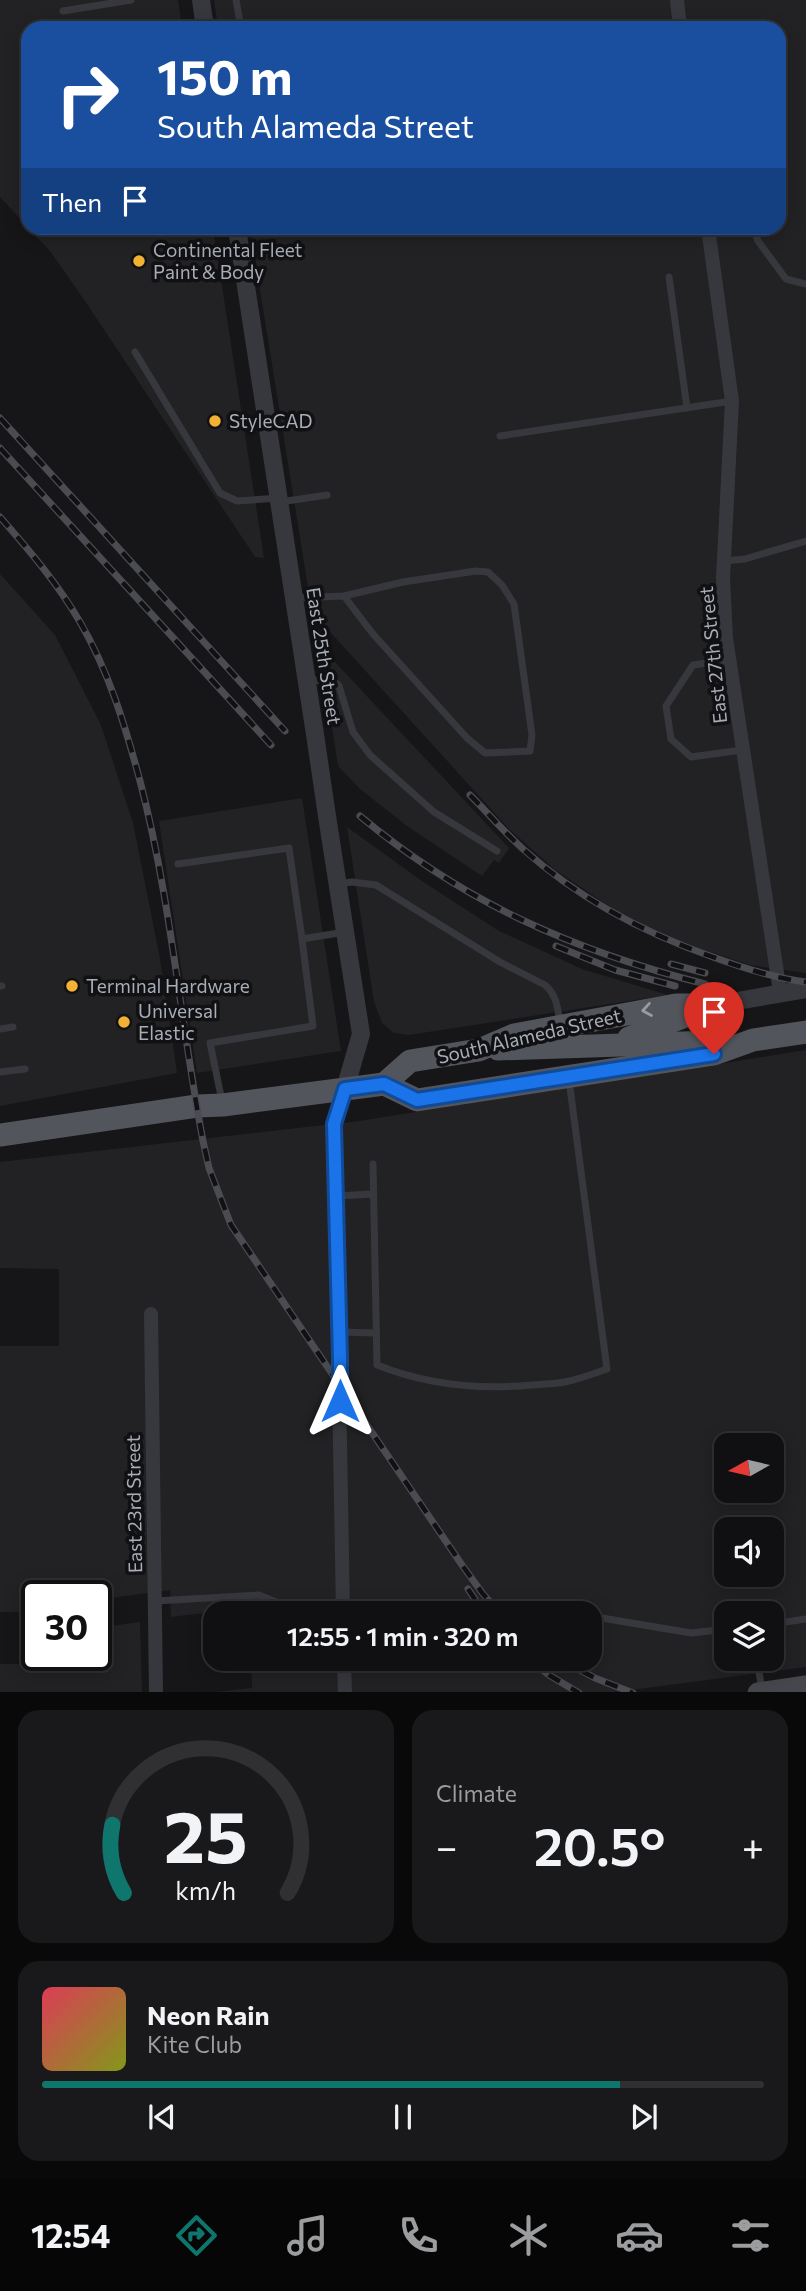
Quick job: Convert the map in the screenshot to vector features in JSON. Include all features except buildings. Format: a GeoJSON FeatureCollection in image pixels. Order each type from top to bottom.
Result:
{"type":"FeatureCollection","features":[{"type":"Feature","properties":{"kind":"main road","name":"South Alameda Street"},"geometry":{"type":"LineString","coordinates":[[714,1005],[686,1004],[514,1035],[479,1050],[411,1061],[384,1084],[417,1100],[714,1054],[753,1040],[806,1032]]}},
{"type":"Feature","properties":{"kind":"main road"},"geometry":{"type":"LineString","coordinates":[[512,1086],[714,1005]]}},
{"type":"Feature","properties":{"kind":"main road"},"geometry":{"type":"LineString","coordinates":[[479,1050],[753,1040]]}},
{"type":"Feature","properties":{"kind":"main road"},"geometry":{"type":"LineString","coordinates":[[0,1135],[197,1106],[384,1084]]}},
{"type":"Feature","properties":{"kind":"main road"},"geometry":{"type":"LineString","coordinates":[[760,1692],[806,1686]]}},
{"type":"Feature","properties":{"kind":"street"},"geometry":{"type":"LineString","coordinates":[[201,0],[204,21]]}},
{"type":"Feature","properties":{"kind":"street"},"geometry":{"type":"LineString","coordinates":[[677,0],[679,21]]}},
{"type":"Feature","properties":{"kind":"street","name":"East 25th Street"},"geometry":{"type":"LineString","coordinates":[[238,235],[361,1034],[345,1089]]}},
{"type":"Feature","properties":{"kind":"street","name":"East 27th Street"},"geometry":{"type":"LineString","coordinates":[[709,235],[732,401],[724,609],[729,660],[780,992]]}},
{"type":"Feature","properties":{"kind":"street","name":"South Alameda Street"},"geometry":{"type":"LineString","coordinates":[[714,1005],[806,989]]}},
{"type":"Feature","properties":{"kind":"street"},"geometry":{"type":"LineString","coordinates":[[343,1601],[340,1332],[334,1124],[345,1089]]}},
{"type":"Feature","properties":{"kind":"street","name":"East 23rd Street"},"geometry":{"type":"LineString","coordinates":[[151,1314],[156,1692]]}},
{"type":"Feature","properties":{"kind":"street"},"geometry":{"type":"LineString","coordinates":[[344,1671],[345,1692]]}},
{"type":"Feature","properties":{"kind":"lane"},"geometry":{"type":"LineString","coordinates":[[63,11],[131,0]]}},
{"type":"Feature","properties":{"kind":"lane"},"geometry":{"type":"LineString","coordinates":[[236,0],[240,21]]}},
{"type":"Feature","properties":{"kind":"lane"},"geometry":{"type":"LineString","coordinates":[[755,235],[786,279],[806,284]]}},
{"type":"Feature","properties":{"kind":"lane"},"geometry":{"type":"LineString","coordinates":[[669,277],[687,408]]}},
{"type":"Feature","properties":{"kind":"lane"},"geometry":{"type":"LineString","coordinates":[[135,352],[220,493],[237,501],[327,495]]}},
{"type":"Feature","properties":{"kind":"lane"},"geometry":{"type":"LineString","coordinates":[[500,436],[732,401]]}},
{"type":"Feature","properties":{"kind":"lane"},"geometry":{"type":"LineString","coordinates":[[724,561],[745,559],[806,541]]}},
{"type":"Feature","properties":{"kind":"lane"},"geometry":{"type":"LineString","coordinates":[[293,598],[344,596],[403,582],[476,571],[488,572],[502,585],[514,604],[532,735],[530,751],[485,754],[467,738],[373,634],[344,596]]}},
{"type":"Feature","properties":{"kind":"lane"},"geometry":{"type":"LineString","coordinates":[[729,660],[693,666],[666,706],[671,739],[691,757],[743,750]]}},
{"type":"Feature","properties":{"kind":"lane"},"geometry":{"type":"LineString","coordinates":[[306,678],[336,683],[353,732],[370,755],[434,812],[497,851]]}},
{"type":"Feature","properties":{"kind":"lane"},"geometry":{"type":"LineString","coordinates":[[178,864],[289,848],[313,1026],[210,1044],[223,1105]]}},
{"type":"Feature","properties":{"kind":"lane"},"geometry":{"type":"LineString","coordinates":[[338,884],[352,882],[376,885],[500,962],[545,985],[552,991],[560,1025]]}},
{"type":"Feature","properties":{"kind":"lane"},"geometry":{"type":"LineString","coordinates":[[302,939],[346,932]]}},
{"type":"Feature","properties":{"kind":"lane"},"geometry":{"type":"LineString","coordinates":[[0,1029],[13,1027]]}},
{"type":"Feature","properties":{"kind":"lane"},"geometry":{"type":"LineString","coordinates":[[0,1072],[25,1069]]}},
{"type":"Feature","properties":{"kind":"lane"},"geometry":{"type":"LineString","coordinates":[[373,1164],[377,1365],[404,1375],[454,1385],[518,1386],[564,1382],[607,1369],[568,1076]]}},
{"type":"Feature","properties":{"kind":"lane"},"geometry":{"type":"LineString","coordinates":[[336,1196],[373,1194]]}},
{"type":"Feature","properties":{"kind":"lane"},"geometry":{"type":"LineString","coordinates":[[340,1332],[376,1333]]}},
{"type":"Feature","properties":{"kind":"lane"},"geometry":{"type":"LineString","coordinates":[[155,1601],[258,1595],[273,1601]]}},
{"type":"Feature","properties":{"kind":"lane"},"geometry":{"type":"LineString","coordinates":[[602,1618],[691,1633],[714,1630]]}},
{"type":"Feature","properties":{"kind":"lane"},"geometry":{"type":"LineString","coordinates":[[784,1622],[806,1619]]}},
{"type":"Feature","properties":{"kind":"lane"},"geometry":{"type":"LineString","coordinates":[[758,1671],[760,1692]]}},
{"type":"Feature","properties":{"kind":"shaded area"},"geometry":{"type":"Polygon","coordinates":[[[0,0],[178,0],[181,21],[21,21],[21,220],[0,197],[0,0]]]}},
{"type":"Feature","properties":{"kind":"shaded area"},"geometry":{"type":"Polygon","coordinates":[[[214,0],[806,0],[806,973],[750,965],[681,942],[616,911],[554,869],[509,829],[312,612],[251,235],[786,235],[786,21],[217,21],[214,0]]]}},
{"type":"Feature","properties":{"kind":"shaded area"},"geometry":{"type":"Polygon","coordinates":[[[35,235],[214,235],[264,558],[255,557],[50,251],[35,235]]]}},
{"type":"Feature","properties":{"kind":"shaded area"},"geometry":{"type":"Polygon","coordinates":[[[0,574],[55,635],[101,725],[133,823],[160,959],[177,1073],[0,1106],[0,574]]]}},
{"type":"Feature","properties":{"kind":"shaded area"},"geometry":{"type":"Polygon","coordinates":[[[319,645],[509,848],[499,863],[494,860],[482,876],[407,826],[360,789],[338,766],[319,645]]]}},
{"type":"Feature","properties":{"kind":"shaded area"},"geometry":{"type":"Polygon","coordinates":[[[302,798],[341,1051],[197,1073],[159,821],[302,798]]]}},
{"type":"Feature","properties":{"kind":"shaded area"},"geometry":{"type":"Polygon","coordinates":[[[347,827],[422,881],[499,931],[582,969],[668,995],[409,1035],[394,1033],[382,1023],[374,1002],[347,827]]]}},
{"type":"Feature","properties":{"kind":"shaded area"},"geometry":{"type":"Polygon","coordinates":[[[806,1050],[806,1667],[784,1670],[784,1601],[714,1601],[714,1671],[776,1671],[616,1692],[215,1692],[252,1688],[251,1671],[602,1671],[602,1601],[203,1601],[203,1613],[171,1617],[170,1590],[112,1598],[112,1580],[21,1580],[21,1612],[0,1612],[0,1346],[59,1346],[59,1269],[0,1268],[0,1162],[359,1121],[806,1050]]]}},
{"type":"Feature","properties":{"kind":"shaded area"},"geometry":{"type":"Polygon","coordinates":[[[140,1622],[142,1692],[0,1692],[0,1664],[21,1664],[21,1671],[112,1671],[112,1626],[140,1622]]]}},
{"type":"Feature","properties":{"kind":"railway"},"geometry":{"type":"LineString","coordinates":[[0,418],[285,731]]}},
{"type":"Feature","properties":{"kind":"railway"},"geometry":{"type":"LineString","coordinates":[[0,448],[271,745]]}},
{"type":"Feature","properties":{"kind":"railway"},"geometry":{"type":"LineString","coordinates":[[0,517],[53,581],[80,622],[100,660],[122,719],[140,781],[160,870],[203,1141],[209,1168],[231,1225],[462,1565],[489,1601]]}},
{"type":"Feature","properties":{"kind":"railway"},"geometry":{"type":"LineString","coordinates":[[470,795],[516,843],[544,867],[613,912],[662,937],[713,957],[759,972],[806,982]]}},
{"type":"Feature","properties":{"kind":"railway"},"geometry":{"type":"LineString","coordinates":[[360,816],[399,847],[440,874],[523,920],[611,956],[705,984]]}},
{"type":"Feature","properties":{"kind":"railway"},"geometry":{"type":"LineString","coordinates":[[556,946],[615,970],[675,986]]}},
{"type":"Feature","properties":{"kind":"railway"},"geometry":{"type":"LineString","coordinates":[[671,964],[705,973]]}},
{"type":"Feature","properties":{"kind":"railway"},"geometry":{"type":"LineString","coordinates":[[468,1589],[476,1601]]}},
{"type":"Feature","properties":{"kind":"railway"},"geometry":{"type":"LineString","coordinates":[[544,1671],[577,1692]]}},
{"type":"Feature","properties":{"kind":"railway"},"geometry":{"type":"LineString","coordinates":[[582,1671],[630,1692]]}},
{"type":"Feature","properties":{"kind":"place","name":"Continental Fleet Paint & Body"},"geometry":{"type":"Point","coordinates":[139,261]}},
{"type":"Feature","properties":{"kind":"place","name":"StyleCAD"},"geometry":{"type":"Point","coordinates":[215,421]}},
{"type":"Feature","properties":{"kind":"place","name":"Terminal Hardware"},"geometry":{"type":"Point","coordinates":[72,986]}},
{"type":"Feature","properties":{"kind":"place","name":"Universal Elastic"},"geometry":{"type":"Point","coordinates":[124,1022]}},
{"type":"Feature","properties":{"kind":"route"},"geometry":{"type":"LineString","coordinates":[[340,1401],[334,1124],[345,1089],[384,1084],[417,1100],[714,1054]]}}]}
